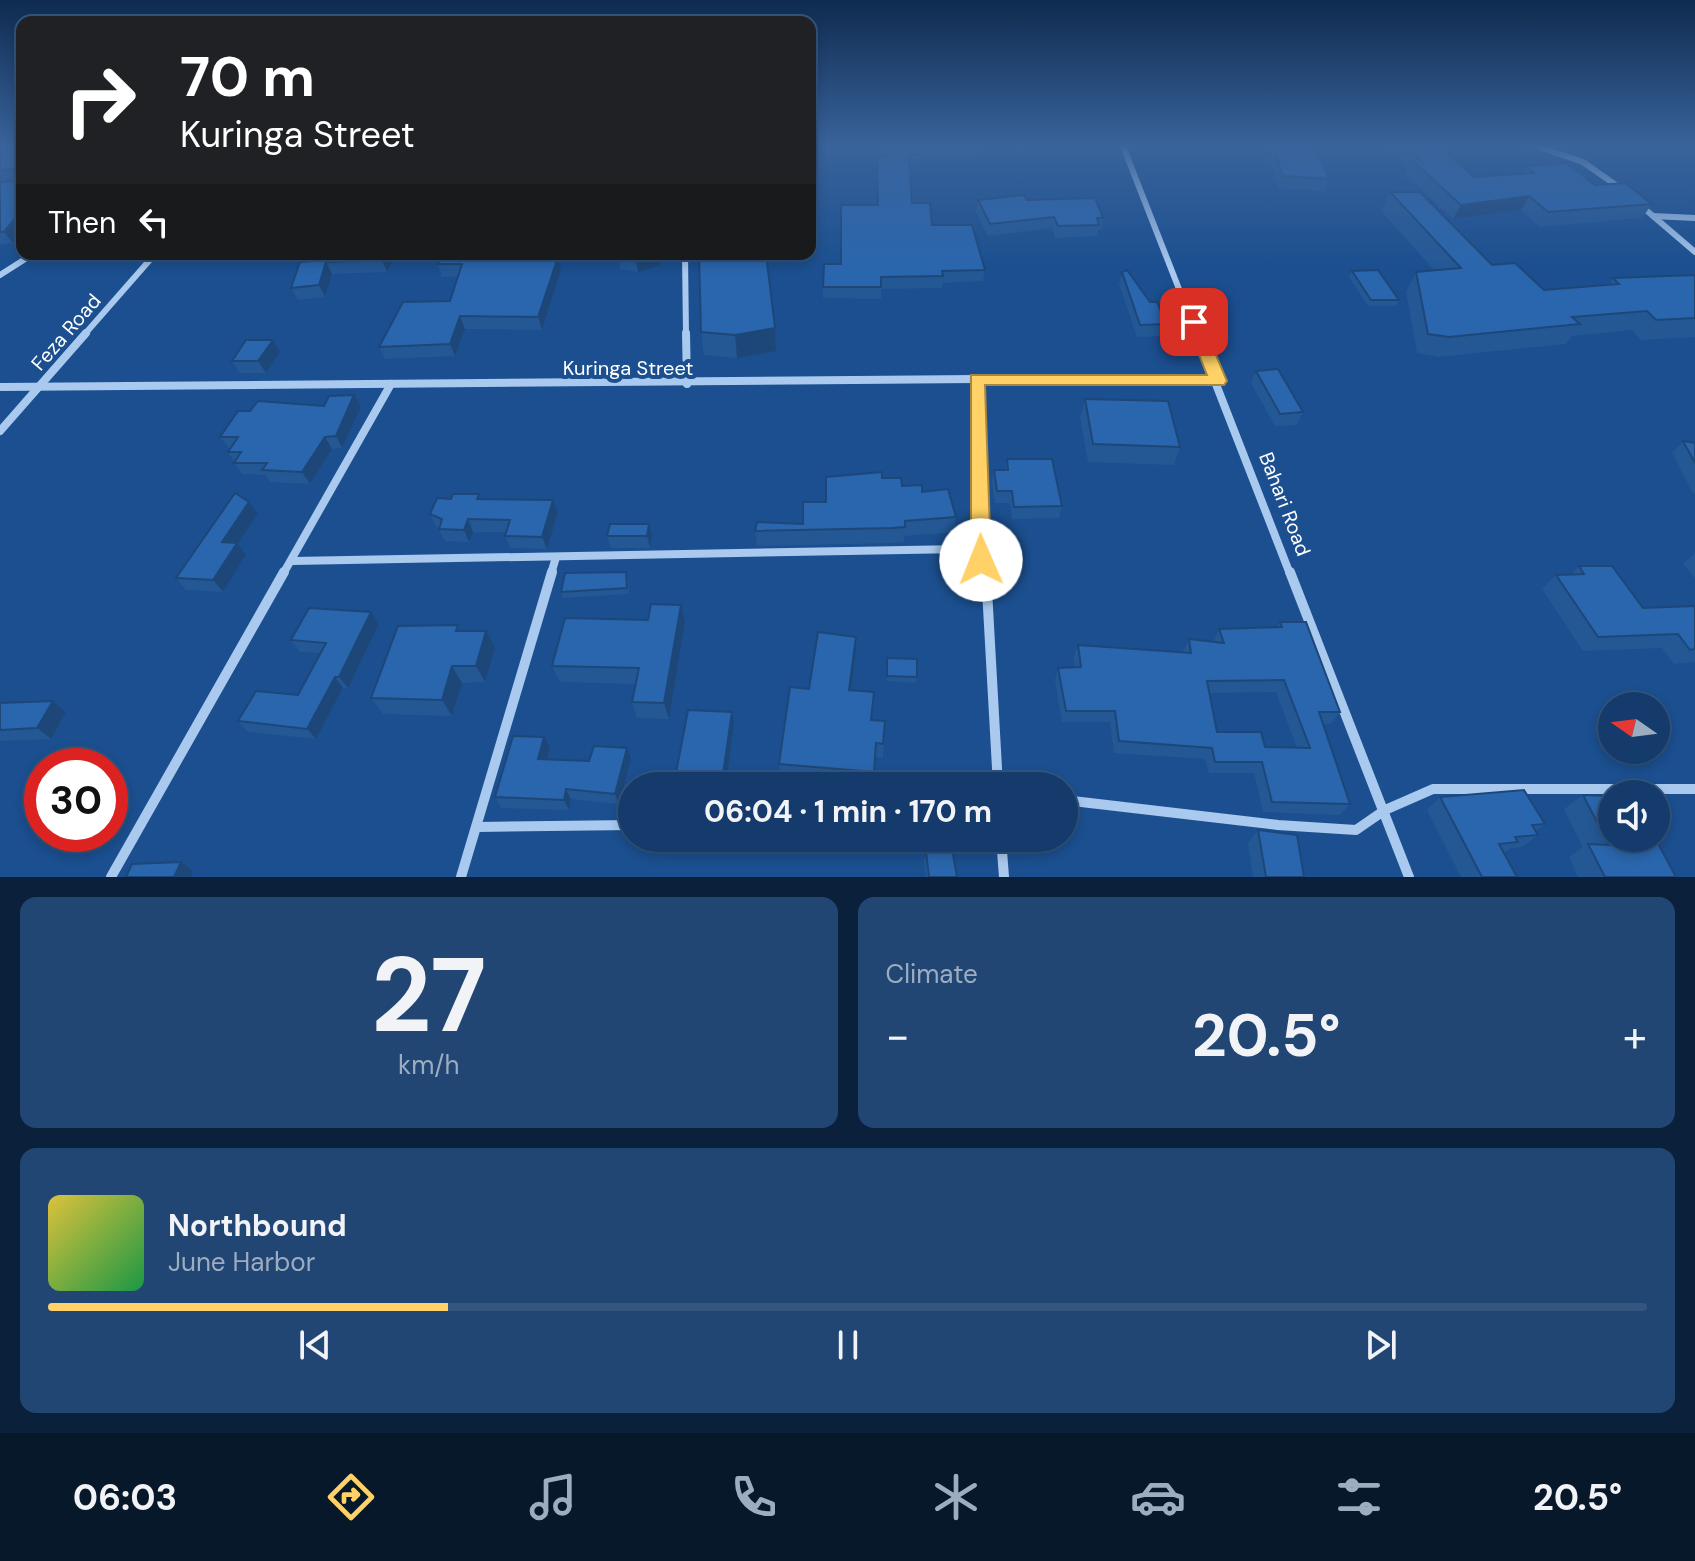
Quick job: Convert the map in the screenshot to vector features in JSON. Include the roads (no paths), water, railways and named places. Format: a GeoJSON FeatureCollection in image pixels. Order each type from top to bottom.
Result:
{"type":"FeatureCollection","features":[{"type":"Feature","properties":{"kind":"street","name":"Bahari Road"},"geometry":{"type":"LineString","coordinates":[[1140,187],[1218,381],[1409,877]]}},
{"type":"Feature","properties":{"kind":"street"},"geometry":{"type":"LineString","coordinates":[[1619,187],[1695,252]]}},
{"type":"Feature","properties":{"kind":"street"},"geometry":{"type":"LineString","coordinates":[[1653,216],[1695,218]]}},
{"type":"Feature","properties":{"kind":"street"},"geometry":{"type":"LineString","coordinates":[[0,275],[24,260]]}},
{"type":"Feature","properties":{"kind":"street","name":"Feza Road"},"geometry":{"type":"LineString","coordinates":[[0,431],[150,260]]}},
{"type":"Feature","properties":{"kind":"street"},"geometry":{"type":"LineString","coordinates":[[685,260],[687,384]]}},
{"type":"Feature","properties":{"kind":"street","name":"Kuringa Street"},"geometry":{"type":"LineString","coordinates":[[0,387],[687,384],[977,379],[1218,381]]}},
{"type":"Feature","properties":{"kind":"street"},"geometry":{"type":"LineString","coordinates":[[977,379],[981,560],[989,578],[997,772]]}},
{"type":"Feature","properties":{"kind":"street"},"geometry":{"type":"LineString","coordinates":[[111,877],[391,384]]}},
{"type":"Feature","properties":{"kind":"street"},"geometry":{"type":"LineString","coordinates":[[293,561],[951,547],[962,549],[981,560]]}},
{"type":"Feature","properties":{"kind":"street"},"geometry":{"type":"LineString","coordinates":[[461,877],[556,557]]}},
{"type":"Feature","properties":{"kind":"street"},"geometry":{"type":"LineString","coordinates":[[1078,802],[1278,825],[1356,830],[1385,810],[1433,789],[1695,789]]}},
{"type":"Feature","properties":{"kind":"street"},"geometry":{"type":"LineString","coordinates":[[478,827],[618,825]]}},
{"type":"Feature","properties":{"kind":"street"},"geometry":{"type":"LineString","coordinates":[[1002,852],[1004,877]]}}]}
